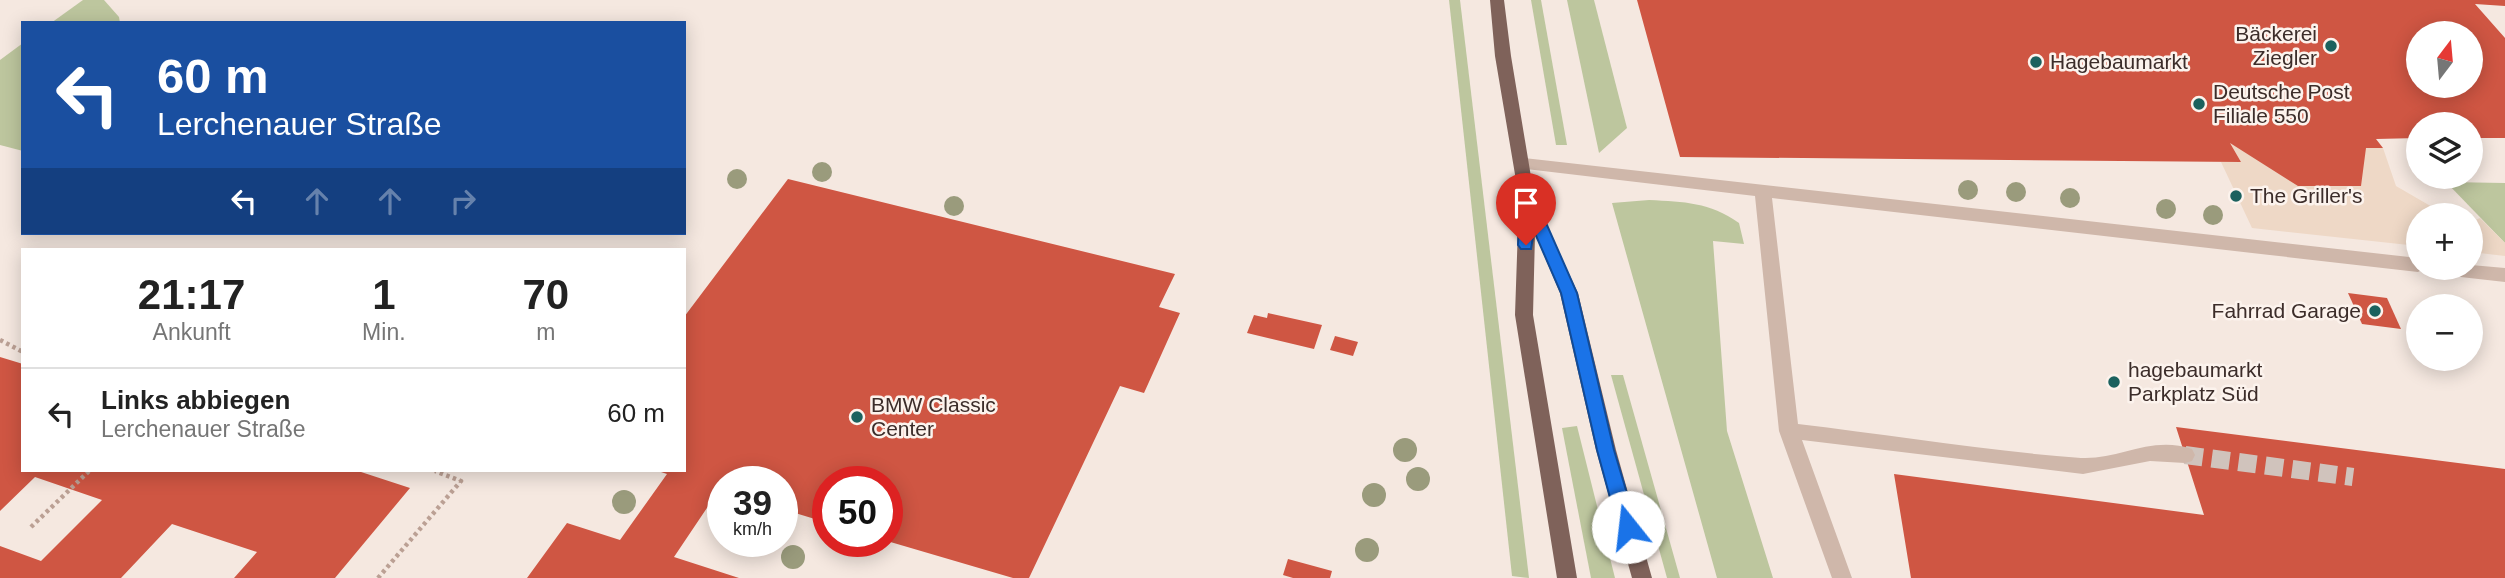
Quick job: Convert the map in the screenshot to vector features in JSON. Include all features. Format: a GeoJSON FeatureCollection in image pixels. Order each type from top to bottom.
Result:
{"type":"FeatureCollection","features":[{"type":"Feature","properties":{"kind":"main road"},"geometry":{"type":"LineString","coordinates":[[1497,0],[1503,56],[1527,198],[1524,315],[1567,578]]}},
{"type":"Feature","properties":{"kind":"main road"},"geometry":{"type":"LineString","coordinates":[[1527,198],[1569,293],[1606,450],[1642,578]]}},
{"type":"Feature","properties":{"kind":"lane"},"geometry":{"type":"LineString","coordinates":[[1523,164],[2406,264]]}},
{"type":"Feature","properties":{"kind":"lane"},"geometry":{"type":"LineString","coordinates":[[1763,191],[1789,431],[1842,578]]}},
{"type":"Feature","properties":{"kind":"lane"},"geometry":{"type":"LineString","coordinates":[[2483,273],[2505,275]]}},
{"type":"Feature","properties":{"kind":"lane"},"geometry":{"type":"LineString","coordinates":[[1789,431],[2083,466],[2103,466],[2128,457],[2151,453],[2185,455]]}},
{"type":"Feature","properties":{"kind":"path"},"geometry":{"type":"LineString","coordinates":[[0,340],[21,351]]}},
{"type":"Feature","properties":{"kind":"path"},"geometry":{"type":"LineString","coordinates":[[31,527],[88,472]]}},
{"type":"Feature","properties":{"kind":"path"},"geometry":{"type":"LineString","coordinates":[[378,578],[461,481],[438,472]]}},
{"type":"Feature","properties":{"kind":"green space"},"geometry":{"type":"Polygon","coordinates":[[[83,0],[104,0],[120,21],[54,21],[83,0]]]}},
{"type":"Feature","properties":{"kind":"green space"},"geometry":{"type":"Polygon","coordinates":[[[1449,0],[1460,0],[1529,578],[1512,576],[1449,0]]]}},
{"type":"Feature","properties":{"kind":"green space"},"geometry":{"type":"Polygon","coordinates":[[[1531,0],[1541,0],[1567,145],[1556,145],[1531,0]]]}},
{"type":"Feature","properties":{"kind":"green space"},"geometry":{"type":"Polygon","coordinates":[[[1567,0],[1594,0],[1627,128],[1599,153],[1567,0]]]}},
{"type":"Feature","properties":{"kind":"green space"},"geometry":{"type":"Polygon","coordinates":[[[21,44],[21,150],[0,145],[0,60],[21,44]]]}},
{"type":"Feature","properties":{"kind":"green space"},"geometry":{"type":"Polygon","coordinates":[[[2483,183],[2505,183],[2505,243],[2483,220],[2483,203],[2466,203],[2453,189],[2483,189],[2483,183]]]}},
{"type":"Feature","properties":{"kind":"green space"},"geometry":{"type":"Polygon","coordinates":[[[1649,200],[1707,207],[1739,223],[1744,244],[1713,241],[1727,431],[1773,578],[1717,578],[1612,203],[1649,200]]]}},
{"type":"Feature","properties":{"kind":"green space"},"geometry":{"type":"Polygon","coordinates":[[[1611,375],[1623,375],[1680,578],[1667,578],[1611,375]]]}},
{"type":"Feature","properties":{"kind":"green space"},"geometry":{"type":"Polygon","coordinates":[[[1577,426],[1615,578],[1591,578],[1562,428],[1577,426]]]}},
{"type":"Feature","properties":{"kind":"shaded area"},"geometry":{"type":"Polygon","coordinates":[[[2230,143],[2383,148],[2396,186],[2425,203],[2406,203],[2406,245],[2252,228],[2221,162],[2241,162],[2230,143]]]}},
{"type":"Feature","properties":{"kind":"shaded area"},"geometry":{"type":"Polygon","coordinates":[[[2483,221],[2505,243],[2505,256],[2483,253],[2483,221]]]}},
{"type":"Feature","properties":{"kind":"building","name":"Hagebaumarkt"},"geometry":{"type":"Polygon","coordinates":[[[1637,0],[2505,0],[2505,6],[2475,4],[2505,38],[2505,138],[2483,138],[2483,112],[2406,112],[2406,138],[2376,139],[2383,148],[2366,148],[2361,186],[2298,186],[2230,143],[2241,162],[1680,157],[1637,0]]]}},
{"type":"Feature","properties":{"kind":"building"},"geometry":{"type":"Polygon","coordinates":[[[788,179],[1175,274],[1159,307],[1180,313],[1144,393],[1120,386],[1029,578],[1013,578],[903,546],[903,466],[812,466],[812,518],[798,514],[798,466],[707,466],[707,508],[674,557],[739,578],[527,578],[567,523],[620,540],[667,474],[661,472],[686,472],[686,314],[788,179]]]}},
{"type":"Feature","properties":{"kind":"building","name":"Fahrrad Garage"},"geometry":{"type":"Polygon","coordinates":[[[2348,293],[2387,298],[2401,329],[2362,324],[2348,293]]]}},
{"type":"Feature","properties":{"kind":"building"},"geometry":{"type":"Polygon","coordinates":[[[1268,313],[1322,325],[1314,349],[1247,333],[1254,315],[1267,318],[1268,313]]]}},
{"type":"Feature","properties":{"kind":"building"},"geometry":{"type":"Polygon","coordinates":[[[1335,336],[1358,342],[1353,356],[1330,350],[1335,336]]]}},
{"type":"Feature","properties":{"kind":"building"},"geometry":{"type":"Polygon","coordinates":[[[0,357],[21,363],[21,472],[361,472],[410,488],[335,578],[234,578],[257,552],[172,524],[121,578],[0,578],[0,546],[41,561],[102,500],[35,477],[0,511],[0,357]]]}},
{"type":"Feature","properties":{"kind":"building"},"geometry":{"type":"Polygon","coordinates":[[[2176,427],[2505,469],[2505,578],[1911,578],[1894,474],[2204,515],[2176,427]]]}},
{"type":"Feature","properties":{"kind":"building"},"geometry":{"type":"Polygon","coordinates":[[[1288,559],[1332,571],[1330,578],[1293,578],[1283,575],[1288,559]]]}},
{"type":"Feature","properties":{"kind":"tunnel"},"geometry":{"type":"LineString","coordinates":[[2185,455],[2353,477]]}},
{"type":"Feature","properties":{"kind":"place","name":"Bäckerei Ziegler"},"geometry":{"type":"Point","coordinates":[2331,46]}},
{"type":"Feature","properties":{"kind":"place","name":"Hagebaumarkt"},"geometry":{"type":"Point","coordinates":[2036,62]}},
{"type":"Feature","properties":{"kind":"place","name":"Deutsche Post Filiale 550"},"geometry":{"type":"Point","coordinates":[2199,104]}},
{"type":"Feature","properties":{"kind":"place","name":"The Griller's"},"geometry":{"type":"Point","coordinates":[2236,196]}},
{"type":"Feature","properties":{"kind":"place","name":"Fahrrad Garage"},"geometry":{"type":"Point","coordinates":[2375,311]}},
{"type":"Feature","properties":{"kind":"place","name":"hagebaumarkt Parkplatz Süd"},"geometry":{"type":"Point","coordinates":[2114,382]}},
{"type":"Feature","properties":{"kind":"place","name":"BMW Classic Center"},"geometry":{"type":"Point","coordinates":[857,417]}},
{"type":"Feature","properties":{"kind":"route"},"geometry":{"type":"LineString","coordinates":[[1526,245],[1527,198],[1569,293],[1606,450],[1628,527]]}}]}
